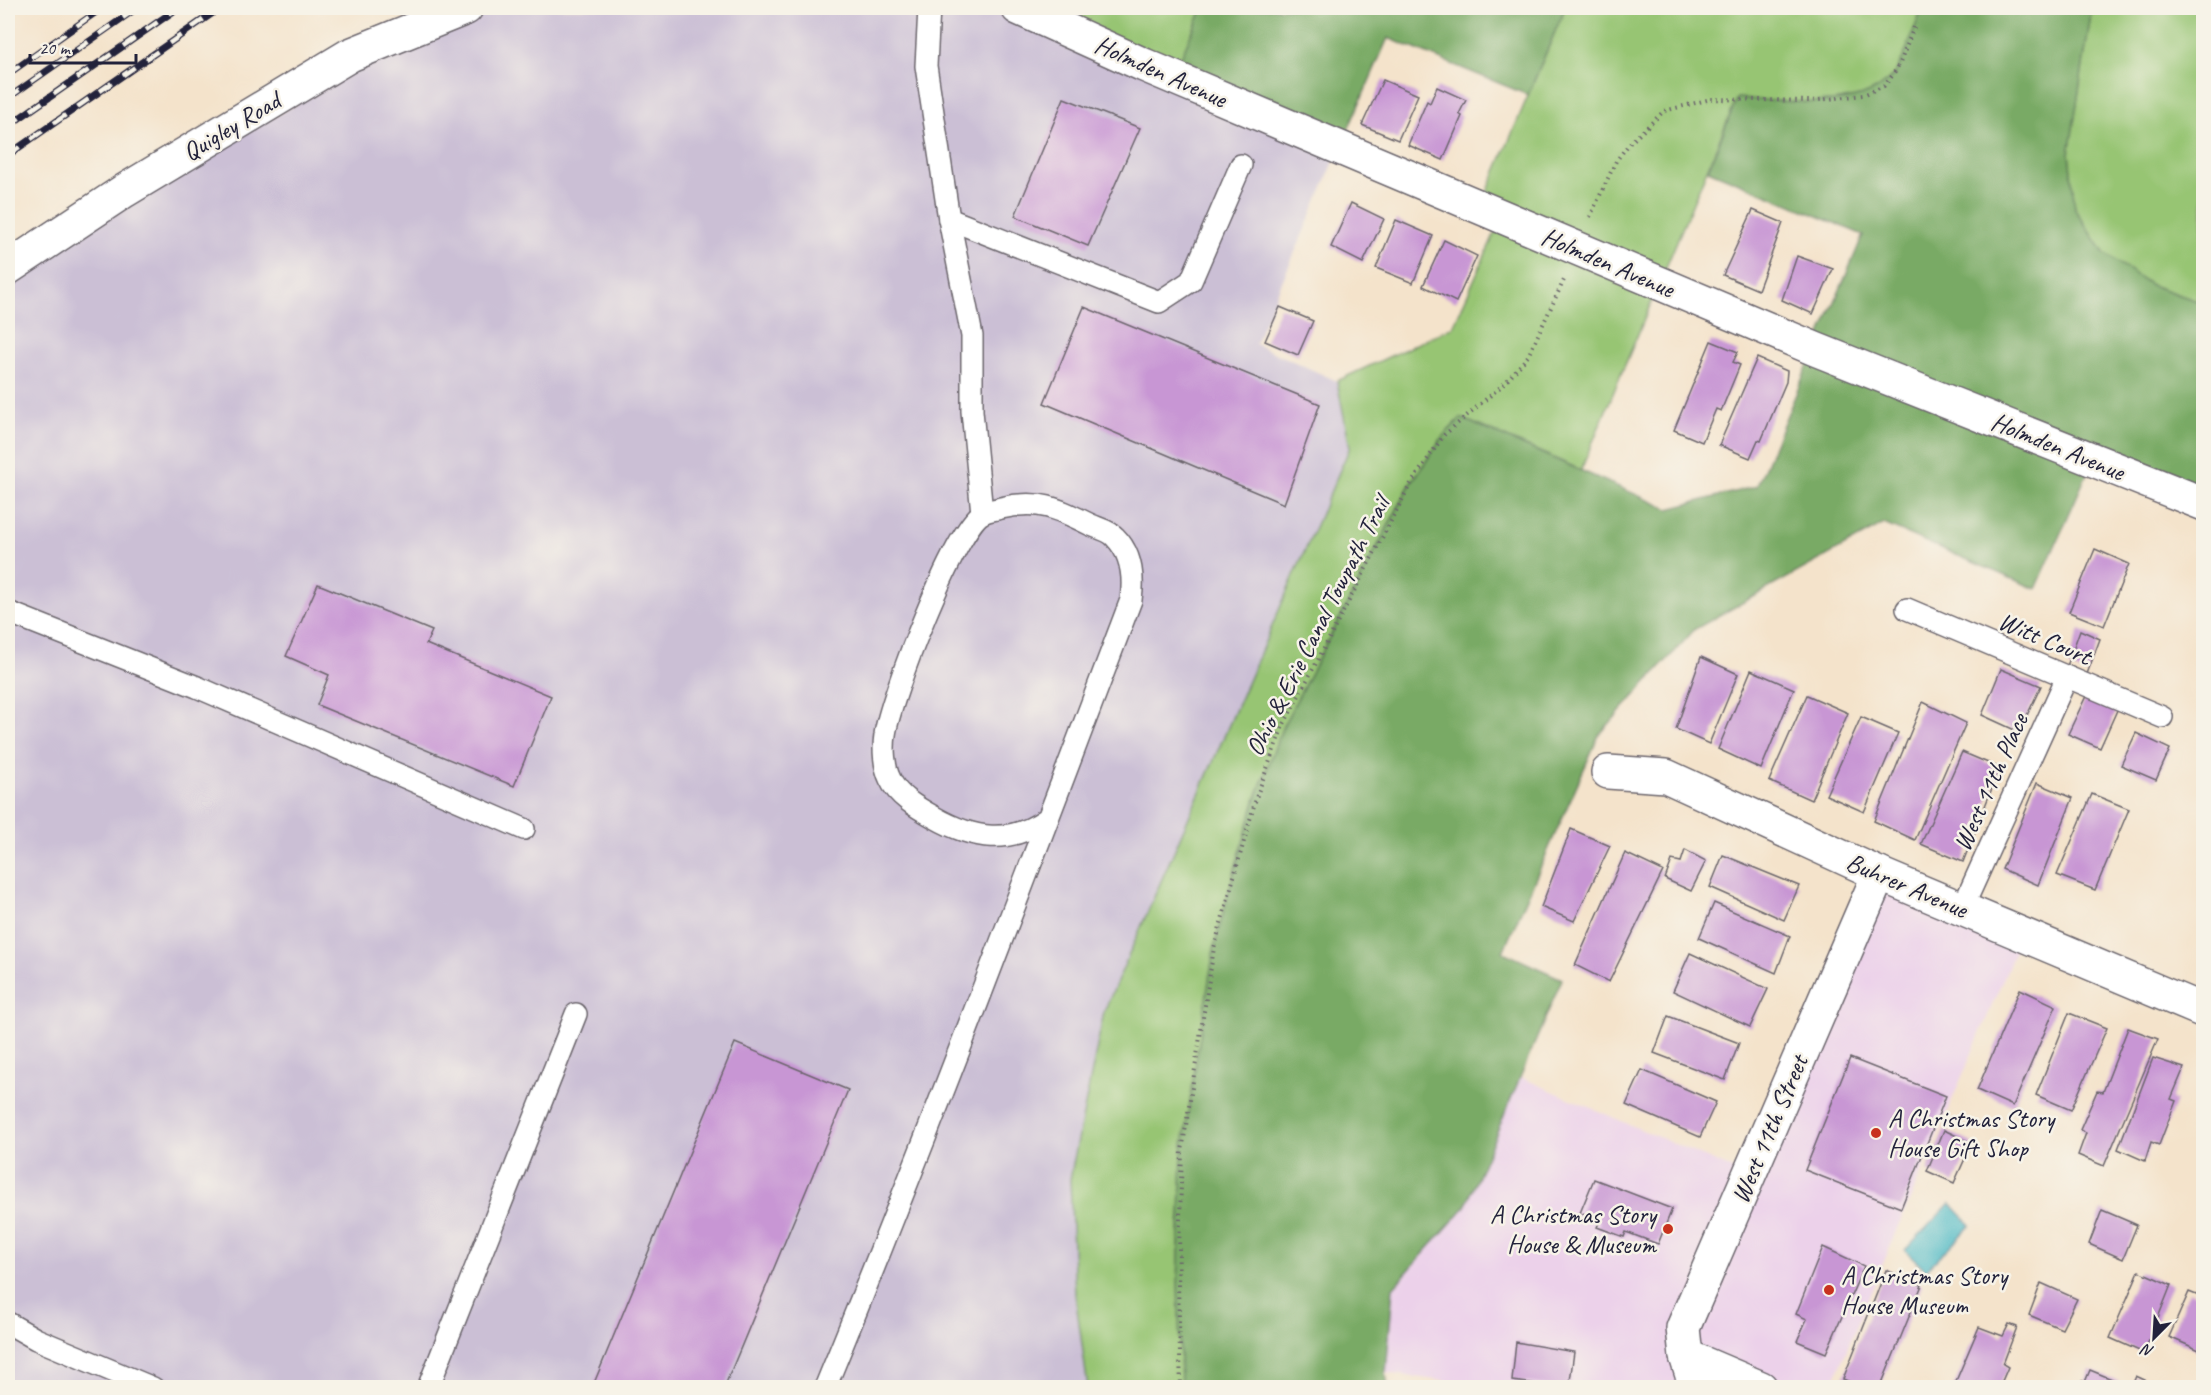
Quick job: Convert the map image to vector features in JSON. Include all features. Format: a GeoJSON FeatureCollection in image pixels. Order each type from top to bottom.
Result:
{"type":"FeatureCollection","features":[{"type":"Feature","properties":{"kind":"street","name":"Quigley Road"},"geometry":{"type":"LineString","coordinates":[[8,268],[124,191],[350,55],[466,8]]}},
{"type":"Feature","properties":{"kind":"street","name":"Holmden Avenue"},"geometry":{"type":"LineString","coordinates":[[1018,8],[1144,65],[1815,349],[2204,504]]}},
{"type":"Feature","properties":{"kind":"street","name":"Buhrer Avenue"},"geometry":{"type":"LineString","coordinates":[[1608,772],[1666,776],[1879,874],[2204,1011]]}},
{"type":"Feature","properties":{"kind":"street","name":"West 11th Street"},"geometry":{"type":"LineString","coordinates":[[1696,1388],[1686,1356],[1683,1328],[1879,874]]}},
{"type":"Feature","properties":{"kind":"street"},"geometry":{"type":"LineString","coordinates":[[1686,1356],[1761,1388]]}},
{"type":"Feature","properties":{"kind":"lane"},"geometry":{"type":"LineString","coordinates":[[929,8],[926,66],[950,219],[972,336],[972,411],[982,513]]}},
{"type":"Feature","properties":{"kind":"lane"},"geometry":{"type":"LineString","coordinates":[[950,219],[1159,302],[1191,281],[1241,165]]}},
{"type":"Feature","properties":{"kind":"lane"},"geometry":{"type":"LineString","coordinates":[[825,1388],[916,1166],[938,1100],[1048,818],[1131,600],[1134,577],[1127,556],[1115,536],[1066,512],[1039,504],[1016,505],[982,513],[962,537],[927,614],[894,701],[885,734],[885,756],[890,779],[908,801],[957,828],[985,836],[1008,837],[1030,831],[1048,818]]}},
{"type":"Feature","properties":{"kind":"lane","name":"Witt Court"},"geometry":{"type":"LineString","coordinates":[[1907,609],[2162,717]]}},
{"type":"Feature","properties":{"kind":"lane"},"geometry":{"type":"LineString","coordinates":[[8,612],[197,687],[524,829]]}},
{"type":"Feature","properties":{"kind":"lane","name":"West 11th Place"},"geometry":{"type":"LineString","coordinates":[[1962,909],[2067,677]]}},
{"type":"Feature","properties":{"kind":"lane"},"geometry":{"type":"LineString","coordinates":[[428,1388],[576,1014]]}},
{"type":"Feature","properties":{"kind":"lane"},"geometry":{"type":"LineString","coordinates":[[8,1323],[36,1339],[153,1388]]}},
{"type":"Feature","properties":{"kind":"path"},"geometry":{"type":"LineString","coordinates":[[1598,196],[1616,161],[1629,144],[1664,111],[1711,99],[1810,101],[1863,95],[1884,86],[1892,76],[1900,63],[1914,27]]}},
{"type":"Feature","properties":{"kind":"path","name":"Ohio & Erie Canal Towpath Trail"},"geometry":{"type":"LineString","coordinates":[[1181,1388],[1178,1285],[1182,1151],[1214,948],[1257,795],[1283,726],[1410,484],[1444,435],[1518,370],[1528,356],[1561,288]]}},
{"type":"Feature","properties":{"kind":"shaded area"},"geometry":{"type":"Polygon","coordinates":[[[466,8],[1018,8],[1340,148],[1255,344],[1337,381],[1351,447],[1104,1012],[1070,1179],[1075,1294],[1088,1387],[8,1388],[8,268],[466,8]]]}},
{"type":"Feature","properties":{"kind":"shaded area"},"geometry":{"type":"Polygon","coordinates":[[[1879,874],[2022,934],[1831,1387],[1494,1388],[1386,1373],[1393,1288],[1465,1207],[1520,1077],[1748,1176],[1879,874]]]}},
{"type":"Feature","properties":{"kind":"green space"},"geometry":{"type":"Polygon","coordinates":[[[1018,8],[1203,8],[1172,77],[1018,8]]]}},
{"type":"Feature","properties":{"kind":"green space"},"geometry":{"type":"Polygon","coordinates":[[[1203,8],[1565,8],[1528,95],[1388,38],[1340,148],[1172,77],[1203,8]]]}},
{"type":"Feature","properties":{"kind":"green space"},"geometry":{"type":"Polygon","coordinates":[[[1565,8],[1923,8],[1898,68],[1880,87],[1863,95],[1820,102],[1737,98],[1581,470],[1461,418],[1444,435],[1410,484],[1283,726],[1257,795],[1214,948],[1179,1223],[1181,1387],[1088,1388],[1075,1294],[1070,1179],[1104,1012],[1350,447],[1337,381],[1453,327],[1502,217],[1481,207],[1565,8]]]}},
{"type":"Feature","properties":{"kind":"green space"},"geometry":{"type":"Polygon","coordinates":[[[1923,8],[2092,8],[2069,154],[2075,209],[2104,253],[2151,285],[2203,303],[2203,504],[2093,460],[2036,589],[1884,524],[1695,629],[1599,735],[1503,952],[1562,979],[1465,1207],[1393,1288],[1386,1373],[1388,1387],[1181,1388],[1178,1285],[1182,1151],[1214,948],[1257,795],[1283,726],[1410,485],[1444,435],[1461,418],[1669,509],[1757,486],[1863,235],[1708,170],[1737,98],[1820,102],[1863,95],[1880,87],[1898,68],[1923,8]]]}},
{"type":"Feature","properties":{"kind":"green space"},"geometry":{"type":"Polygon","coordinates":[[[2092,8],[2203,8],[2203,303],[2151,285],[2104,253],[2075,209],[2069,154],[2092,8]]]}},
{"type":"Feature","properties":{"kind":"water"},"geometry":{"type":"Polygon","coordinates":[[[1950,1203],[1971,1225],[1926,1270],[1905,1250],[1950,1203]]]}},
{"type":"Feature","properties":{"kind":"building"},"geometry":{"type":"Polygon","coordinates":[[[1383,80],[1418,95],[1398,140],[1362,125],[1383,80]]]}},
{"type":"Feature","properties":{"kind":"building"},"geometry":{"type":"Polygon","coordinates":[[[1437,87],[1466,100],[1459,114],[1462,116],[1443,160],[1408,145],[1427,101],[1430,103],[1437,87]]]}},
{"type":"Feature","properties":{"kind":"building"},"geometry":{"type":"Polygon","coordinates":[[[1064,98],[1140,128],[1088,246],[1015,216],[1064,98]]]}},
{"type":"Feature","properties":{"kind":"building"},"geometry":{"type":"Polygon","coordinates":[[[1351,203],[1384,219],[1363,263],[1331,247],[1351,203]]]}},
{"type":"Feature","properties":{"kind":"building"},"geometry":{"type":"Polygon","coordinates":[[[1753,210],[1783,223],[1758,290],[1723,275],[1753,210]]]}},
{"type":"Feature","properties":{"kind":"building"},"geometry":{"type":"Polygon","coordinates":[[[1396,220],[1433,236],[1413,283],[1376,268],[1396,220]]]}},
{"type":"Feature","properties":{"kind":"building"},"geometry":{"type":"Polygon","coordinates":[[[1444,240],[1477,256],[1456,302],[1423,286],[1444,240]]]}},
{"type":"Feature","properties":{"kind":"building"},"geometry":{"type":"Polygon","coordinates":[[[1797,256],[1833,269],[1813,314],[1782,300],[1797,256]]]}},
{"type":"Feature","properties":{"kind":"building"},"geometry":{"type":"Polygon","coordinates":[[[1084,307],[1320,404],[1284,504],[1044,403],[1084,307]]]}},
{"type":"Feature","properties":{"kind":"building"},"geometry":{"type":"Polygon","coordinates":[[[1280,307],[1313,321],[1298,355],[1265,341],[1280,307]]]}},
{"type":"Feature","properties":{"kind":"building"},"geometry":{"type":"Polygon","coordinates":[[[1711,341],[1738,352],[1733,362],[1740,365],[1721,411],[1716,409],[1702,442],[1674,430],[1711,341]]]}},
{"type":"Feature","properties":{"kind":"building"},"geometry":{"type":"Polygon","coordinates":[[[1757,358],[1787,371],[1786,382],[1761,441],[1758,440],[1750,458],[1719,445],[1757,358]]]}},
{"type":"Feature","properties":{"kind":"building"},"geometry":{"type":"Polygon","coordinates":[[[2095,549],[2129,564],[2104,626],[2069,612],[2095,549]]]}},
{"type":"Feature","properties":{"kind":"building"},"geometry":{"type":"Polygon","coordinates":[[[318,584],[432,631],[426,644],[551,696],[514,786],[317,705],[329,675],[286,656],[318,584]]]}},
{"type":"Feature","properties":{"kind":"building"},"geometry":{"type":"Polygon","coordinates":[[[2080,630],[2100,639],[2087,674],[2067,666],[2080,630]]]}},
{"type":"Feature","properties":{"kind":"building"},"geometry":{"type":"Polygon","coordinates":[[[1701,657],[1738,674],[1709,744],[1676,729],[1701,657]]]}},
{"type":"Feature","properties":{"kind":"building"},"geometry":{"type":"Polygon","coordinates":[[[2001,669],[2041,686],[2019,732],[1982,715],[2001,669]]]}},
{"type":"Feature","properties":{"kind":"building"},"geometry":{"type":"Polygon","coordinates":[[[1751,670],[1794,689],[1761,769],[1718,749],[1751,670]]]}},
{"type":"Feature","properties":{"kind":"building"},"geometry":{"type":"Polygon","coordinates":[[[2087,694],[2118,708],[2100,748],[2068,734],[2087,694]]]}},
{"type":"Feature","properties":{"kind":"building"},"geometry":{"type":"Polygon","coordinates":[[[1807,695],[1848,713],[1811,800],[1769,781],[1807,695]]]}},
{"type":"Feature","properties":{"kind":"building"},"geometry":{"type":"Polygon","coordinates":[[[1923,702],[1966,723],[1915,840],[1874,821],[1923,702]]]}},
{"type":"Feature","properties":{"kind":"building"},"geometry":{"type":"Polygon","coordinates":[[[1861,717],[1898,733],[1864,812],[1826,795],[1861,717]]]}},
{"type":"Feature","properties":{"kind":"building"},"geometry":{"type":"Polygon","coordinates":[[[2136,733],[2170,749],[2156,780],[2121,765],[2136,733]]]}},
{"type":"Feature","properties":{"kind":"building"},"geometry":{"type":"Polygon","coordinates":[[[1962,752],[2000,768],[1963,862],[1921,844],[1962,752]]]}},
{"type":"Feature","properties":{"kind":"building"},"geometry":{"type":"Polygon","coordinates":[[[2037,783],[2073,798],[2038,885],[2002,869],[2037,783]]]}},
{"type":"Feature","properties":{"kind":"building"},"geometry":{"type":"Polygon","coordinates":[[[2092,794],[2129,809],[2095,890],[2057,875],[2092,794]]]}},
{"type":"Feature","properties":{"kind":"building"},"geometry":{"type":"Polygon","coordinates":[[[1571,829],[1610,846],[1574,921],[1541,907],[1571,829]]]}},
{"type":"Feature","properties":{"kind":"building"},"geometry":{"type":"Polygon","coordinates":[[[1685,850],[1706,861],[1691,891],[1665,879],[1672,860],[1681,862],[1685,850]]]}},
{"type":"Feature","properties":{"kind":"building"},"geometry":{"type":"Polygon","coordinates":[[[1625,853],[1663,871],[1609,982],[1575,965],[1625,853]]]}},
{"type":"Feature","properties":{"kind":"building"},"geometry":{"type":"Polygon","coordinates":[[[1723,855],[1799,886],[1784,920],[1710,887],[1723,855]]]}},
{"type":"Feature","properties":{"kind":"building"},"geometry":{"type":"Polygon","coordinates":[[[1714,903],[1790,936],[1776,973],[1699,938],[1714,903]]]}},
{"type":"Feature","properties":{"kind":"building"},"geometry":{"type":"Polygon","coordinates":[[[1690,953],[1768,989],[1750,1027],[1673,991],[1690,953]]]}},
{"type":"Feature","properties":{"kind":"building"},"geometry":{"type":"Polygon","coordinates":[[[2020,989],[2056,1006],[2013,1106],[1977,1090],[2020,989]]]}},
{"type":"Feature","properties":{"kind":"building"},"geometry":{"type":"Polygon","coordinates":[[[2069,1013],[2107,1028],[2071,1110],[2036,1095],[2069,1013]]]}},
{"type":"Feature","properties":{"kind":"building"},"geometry":{"type":"Polygon","coordinates":[[[1668,1016],[1739,1043],[1725,1080],[1654,1053],[1668,1016]]]}},
{"type":"Feature","properties":{"kind":"building"},"geometry":{"type":"Polygon","coordinates":[[[2128,1028],[2158,1039],[2104,1166],[2078,1155],[2086,1133],[2080,1130],[2097,1091],[2103,1092],[2128,1028]]]}},
{"type":"Feature","properties":{"kind":"building"},"geometry":{"type":"Polygon","coordinates":[[[735,1043],[848,1090],[724,1388],[592,1388],[735,1043]]]}},
{"type":"Feature","properties":{"kind":"building","name":"A Christmas Story House Gift Shop"},"geometry":{"type":"Polygon","coordinates":[[[1850,1058],[1946,1096],[1901,1208],[1805,1170],[1850,1058]]]}},
{"type":"Feature","properties":{"kind":"building"},"geometry":{"type":"Polygon","coordinates":[[[2153,1058],[2184,1068],[2171,1099],[2176,1101],[2159,1145],[2151,1142],[2145,1161],[2118,1149],[2153,1058]]]}},
{"type":"Feature","properties":{"kind":"building"},"geometry":{"type":"Polygon","coordinates":[[[1642,1070],[1716,1102],[1700,1137],[1626,1105],[1642,1070]]]}},
{"type":"Feature","properties":{"kind":"building"},"geometry":{"type":"Polygon","coordinates":[[[1944,1130],[1972,1143],[1954,1183],[1927,1171],[1944,1130]]]}},
{"type":"Feature","properties":{"kind":"building"},"geometry":{"type":"Polygon","coordinates":[[[1594,1179],[1672,1209],[1658,1244],[1626,1232],[1624,1237],[1597,1227],[1600,1221],[1580,1213],[1594,1179]]]}},
{"type":"Feature","properties":{"kind":"building"},"geometry":{"type":"Polygon","coordinates":[[[2102,1210],[2137,1225],[2123,1259],[2089,1244],[2102,1210]]]}},
{"type":"Feature","properties":{"kind":"building","name":"A Christmas Story House Museum"},"geometry":{"type":"Polygon","coordinates":[[[1823,1247],[1864,1266],[1826,1353],[1797,1341],[1807,1319],[1796,1314],[1823,1247]]]}},
{"type":"Feature","properties":{"kind":"building"},"geometry":{"type":"Polygon","coordinates":[[[1886,1270],[1922,1285],[1880,1388],[1864,1388],[1843,1379],[1886,1270]]]}},
{"type":"Feature","properties":{"kind":"building"},"geometry":{"type":"Polygon","coordinates":[[[2139,1271],[2171,1285],[2144,1353],[2110,1338],[2139,1271]]]}},
{"type":"Feature","properties":{"kind":"building"},"geometry":{"type":"Polygon","coordinates":[[[2041,1283],[2077,1299],[2062,1329],[2029,1315],[2041,1283]]]}},
{"type":"Feature","properties":{"kind":"building"},"geometry":{"type":"Polygon","coordinates":[[[2189,1292],[2204,1298],[2204,1352],[2169,1337],[2189,1292]]]}},
{"type":"Feature","properties":{"kind":"building"},"geometry":{"type":"Polygon","coordinates":[[[2009,1324],[2017,1327],[2003,1364],[2008,1367],[1999,1388],[1953,1388],[1979,1327],[2003,1336],[2009,1324]]]}},
{"type":"Feature","properties":{"kind":"building"},"geometry":{"type":"Polygon","coordinates":[[[1516,1342],[1574,1352],[1569,1388],[1512,1381],[1516,1342]]]}},
{"type":"Feature","properties":{"kind":"building"},"geometry":{"type":"Polygon","coordinates":[[[2090,1370],[2119,1382],[2117,1388],[2079,1388],[2082,1381],[2085,1382],[2090,1370]]]}},
{"type":"Feature","properties":{"kind":"building"},"geometry":{"type":"Polygon","coordinates":[[[2136,1376],[2162,1388],[2131,1388],[2136,1376]]]}},
{"type":"Feature","properties":{"kind":"railway"},"geometry":{"type":"LineString","coordinates":[[8,74],[102,8]]}},
{"type":"Feature","properties":{"kind":"railway"},"geometry":{"type":"LineString","coordinates":[[8,98],[137,8]]}},
{"type":"Feature","properties":{"kind":"railway"},"geometry":{"type":"LineString","coordinates":[[8,126],[178,8]]}},
{"type":"Feature","properties":{"kind":"railway"},"geometry":{"type":"LineString","coordinates":[[8,155],[220,8]]}},
{"type":"Feature","properties":{"kind":"place","name":"A Christmas Story House Gift Shop"},"geometry":{"type":"Point","coordinates":[1876,1133]}},
{"type":"Feature","properties":{"kind":"place","name":"A Christmas Story House & Museum"},"geometry":{"type":"Point","coordinates":[1668,1229]}},
{"type":"Feature","properties":{"kind":"place","name":"A Christmas Story House Museum"},"geometry":{"type":"Point","coordinates":[1829,1290]}}]}
